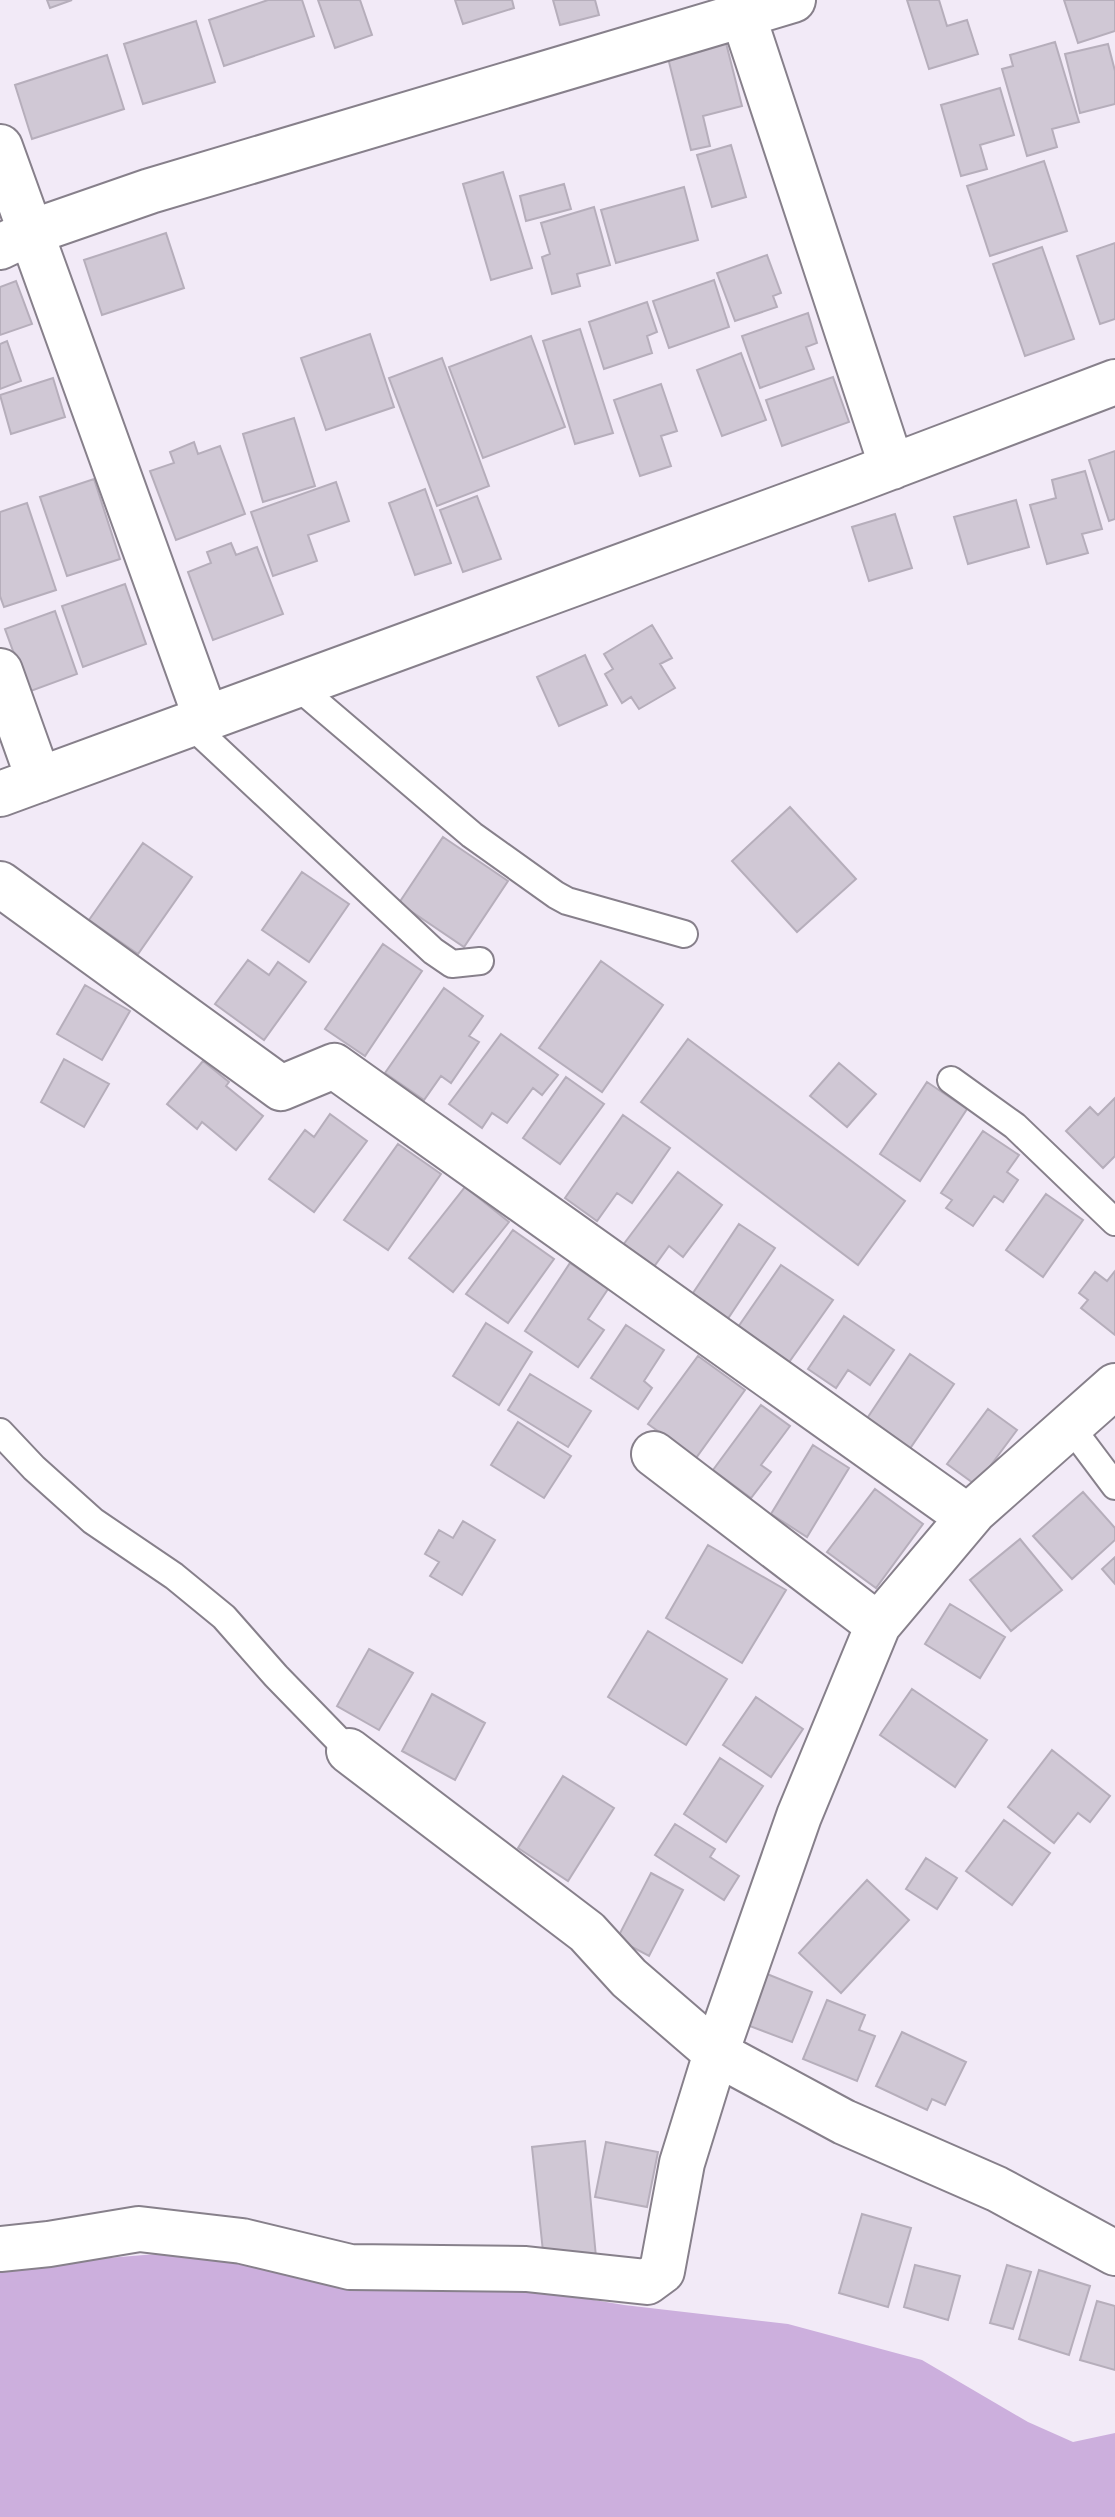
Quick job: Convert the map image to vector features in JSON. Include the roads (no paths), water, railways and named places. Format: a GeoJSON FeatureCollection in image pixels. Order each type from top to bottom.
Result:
{"type":"FeatureCollection","features":[{"type":"Feature","properties":{"kind":"street"},"geometry":{"type":"LineString","coordinates":[[15,240],[178,182],[741,8],[793,0]]}},
{"type":"Feature","properties":{"kind":"street"},"geometry":{"type":"LineString","coordinates":[[741,8],[892,467]]}},
{"type":"Feature","properties":{"kind":"street"},"geometry":{"type":"LineString","coordinates":[[0,147],[15,240],[198,721]]}},
{"type":"Feature","properties":{"kind":"street"},"geometry":{"type":"LineString","coordinates":[[0,671],[19,787],[892,467],[1115,382]]}},
{"type":"Feature","properties":{"kind":"street"},"geometry":{"type":"LineString","coordinates":[[0,884],[281,1088],[334,1066],[968,1517]]}},
{"type":"Feature","properties":{"kind":"street"},"geometry":{"type":"LineString","coordinates":[[0,2249],[139,2229],[242,2241],[350,2267],[526,2269],[647,2282],[662,2271],[682,2163],[716,2053],[799,1816],[878,1625],[968,1517],[1115,1386]]}},
{"type":"Feature","properties":{"kind":"street"},"geometry":{"type":"LineString","coordinates":[[654,1454],[878,1625]]}},
{"type":"Feature","properties":{"kind":"street"},"geometry":{"type":"LineString","coordinates":[[349,1751],[587,1932],[629,1978],[716,2053],[844,2122],[997,2189],[1115,2253]]}},
{"type":"Feature","properties":{"kind":"lane"},"geometry":{"type":"LineString","coordinates":[[296,685],[472,835],[556,895],[567,901],[684,934]]}},
{"type":"Feature","properties":{"kind":"lane"},"geometry":{"type":"LineString","coordinates":[[198,721],[433,951],[452,964],[480,961]]}},
{"type":"Feature","properties":{"kind":"lane"},"geometry":{"type":"LineString","coordinates":[[951,1080],[1015,1126],[1115,1222]]}},
{"type":"Feature","properties":{"kind":"lane"},"geometry":{"type":"LineString","coordinates":[[1070,1426],[1115,1486]]}},
{"type":"Feature","properties":{"kind":"lane"},"geometry":{"type":"LineString","coordinates":[[0,1432],[34,1468],[93,1521],[174,1576],[224,1617],[349,1751]]}}]}
